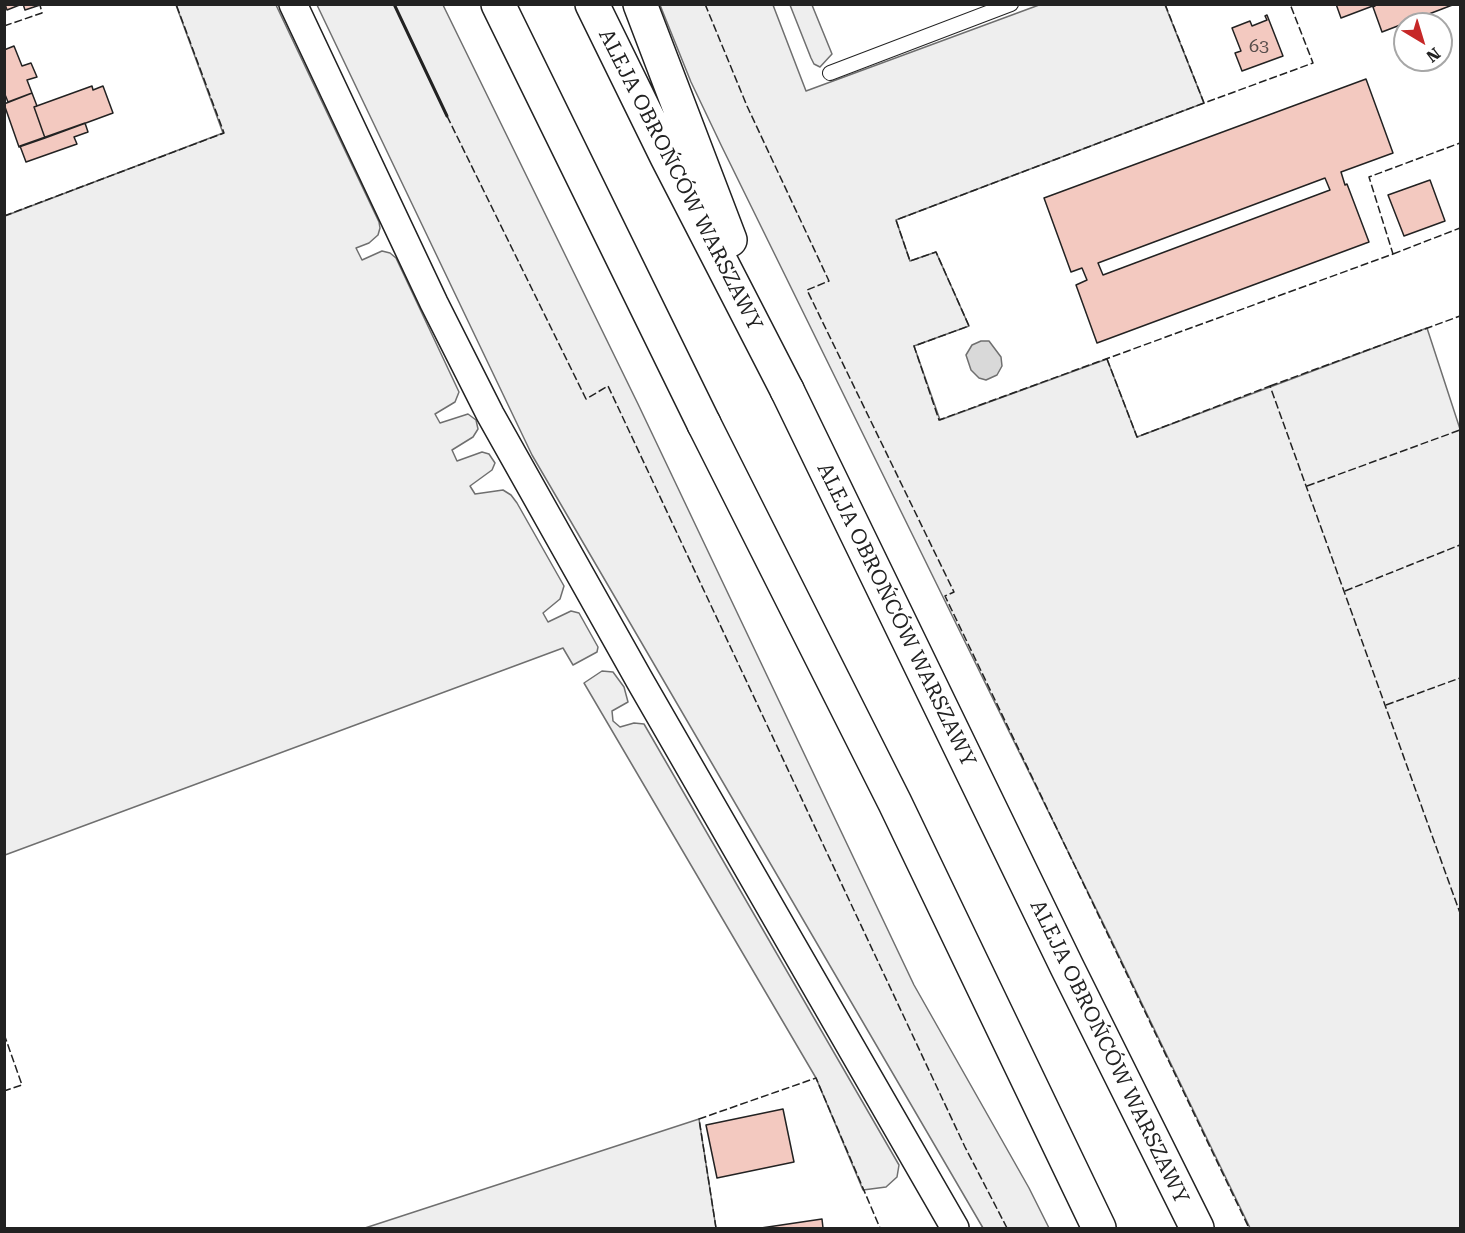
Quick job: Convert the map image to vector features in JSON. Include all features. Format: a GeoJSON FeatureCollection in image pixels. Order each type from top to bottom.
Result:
{"type":"FeatureCollection","features":[{"type":"Feature","properties":{"kind":"main road"},"geometry":{"type":"LineString","coordinates":[[498,4],[704,424],[895,803],[1099,1228]]}},
{"type":"Feature","properties":{"kind":"main road","name":"ALEJA OBROŃCÓW WARSZAWY"},"geometry":{"type":"LineString","coordinates":[[592,4],[667,157],[787,390],[1061,956],[1197,1228]]}},
{"type":"Feature","properties":{"kind":"main road"},"geometry":{"type":"LineString","coordinates":[[640,4],[787,390]]}},
{"type":"Feature","properties":{"kind":"street"},"geometry":{"type":"LineString","coordinates":[[293,4],[434,303],[490,414],[599,609],[955,1228]]}},
{"type":"Feature","properties":{"kind":"lane"},"geometry":{"type":"LineString","coordinates":[[830,72],[1011,4]]}},
{"type":"Feature","properties":{"kind":"shaded area"},"geometry":{"type":"Polygon","coordinates":[[[176,5],[276,5],[379,222],[378,235],[369,243],[356,248],[362,260],[382,251],[396,258],[459,392],[455,402],[435,414],[440,423],[468,414],[476,420],[478,429],[473,437],[452,450],[457,461],[482,452],[489,454],[495,463],[492,470],[470,486],[475,494],[503,490],[511,495],[564,586],[560,599],[543,613],[548,622],[571,611],[579,613],[598,647],[597,652],[573,665],[563,648],[5,855],[5,216],[223,133],[176,5]]]}},
{"type":"Feature","properties":{"kind":"shaded area"},"geometry":{"type":"Polygon","coordinates":[[[317,5],[443,5],[638,404],[914,985],[1029,1188],[1049,1228],[983,1228],[532,455],[317,5]]]}},
{"type":"Feature","properties":{"kind":"shaded area"},"geometry":{"type":"Polygon","coordinates":[[[660,5],[773,5],[806,91],[1039,5],[1165,5],[1204,103],[896,220],[910,261],[936,252],[969,326],[914,346],[940,420],[1107,359],[1137,437],[1427,328],[1460,429],[1460,1228],[1250,1228],[1108,933],[722,147],[691,82],[660,5]]]}},
{"type":"Feature","properties":{"kind":"shaded area"},"geometry":{"type":"Polygon","coordinates":[[[790,5],[812,5],[832,54],[820,67],[814,64],[811,58],[790,5]]]}},
{"type":"Feature","properties":{"kind":"shaded area"},"geometry":{"type":"Polygon","coordinates":[[[981,341],[989,341],[1001,357],[1002,366],[997,375],[986,380],[979,378],[971,370],[966,355],[972,345],[981,341]]]}},
{"type":"Feature","properties":{"kind":"shaded area"},"geometry":{"type":"Polygon","coordinates":[[[602,671],[613,672],[624,687],[628,702],[612,711],[613,721],[620,727],[634,723],[644,724],[899,1165],[897,1177],[886,1187],[863,1190],[816,1078],[584,683],[602,671]]]}},
{"type":"Feature","properties":{"kind":"shaded area"},"geometry":{"type":"Polygon","coordinates":[[[699,1119],[716,1228],[365,1228],[699,1119]]]}},
{"type":"Feature","properties":{"kind":"building"},"geometry":{"type":"Polygon","coordinates":[[[5,4],[22,4],[7,10],[5,4]]]}},
{"type":"Feature","properties":{"kind":"building"},"geometry":{"type":"Polygon","coordinates":[[[23,4],[40,4],[40,5],[25,10],[23,4]]]}},
{"type":"Feature","properties":{"kind":"building"},"geometry":{"type":"Polygon","coordinates":[[[1336,4],[1378,4],[1341,18],[1336,4]]]}},
{"type":"Feature","properties":{"kind":"building"},"geometry":{"type":"Polygon","coordinates":[[[1378,4],[1455,4],[1434,12],[1393,12],[1393,28],[1382,32],[1373,7],[1378,4]]]}},
{"type":"Feature","properties":{"kind":"building"},"geometry":{"type":"Polygon","coordinates":[[[1267,15],[1283,56],[1242,71],[1235,53],[1241,51],[1232,28],[1250,21],[1252,26],[1267,20],[1265,16],[1267,15]]]}},
{"type":"Feature","properties":{"kind":"building"},"geometry":{"type":"Polygon","coordinates":[[[14,46],[22,66],[31,63],[37,77],[27,80],[32,93],[8,102],[4,92],[4,50],[14,46]]]}},
{"type":"Feature","properties":{"kind":"building"},"geometry":{"type":"Polygon","coordinates":[[[1366,79],[1393,153],[1341,172],[1369,242],[1097,343],[1076,285],[1087,280],[1082,268],[1071,272],[1044,198],[1366,79]],[[1325,178],[1098,263],[1103,275],[1330,190],[1325,178]]]}},
{"type":"Feature","properties":{"kind":"building"},"geometry":{"type":"Polygon","coordinates":[[[92,86],[93,90],[103,86],[113,113],[45,138],[34,107],[92,86]]]}},
{"type":"Feature","properties":{"kind":"building"},"geometry":{"type":"Polygon","coordinates":[[[32,93],[37,106],[34,107],[45,138],[19,147],[4,104],[32,93]]]}},
{"type":"Feature","properties":{"kind":"building"},"geometry":{"type":"Polygon","coordinates":[[[85,123],[88,132],[74,137],[77,144],[26,162],[20,146],[85,123]]]}},
{"type":"Feature","properties":{"kind":"building"},"geometry":{"type":"Polygon","coordinates":[[[1430,180],[1445,221],[1404,236],[1388,195],[1430,180]]]}},
{"type":"Feature","properties":{"kind":"building"},"geometry":{"type":"Polygon","coordinates":[[[783,1109],[794,1162],[717,1178],[706,1125],[783,1109]]]}},
{"type":"Feature","properties":{"kind":"building"},"geometry":{"type":"Polygon","coordinates":[[[822,1219],[823,1228],[761,1228],[822,1219]]]}},
{"type":"Feature","properties":{"kind":"fence"},"geometry":{"type":"LineString","coordinates":[[4,216],[224,133],[176,4]]}},
{"type":"Feature","properties":{"kind":"fence"},"geometry":{"type":"LineString","coordinates":[[705,4],[747,106],[829,281],[807,290],[954,592],[945,596],[1249,1228]]}},
{"type":"Feature","properties":{"kind":"fence"},"geometry":{"type":"LineString","coordinates":[[1165,4],[1204,103],[1313,63],[1290,4]]}},
{"type":"Feature","properties":{"kind":"fence"},"geometry":{"type":"LineString","coordinates":[[4,26],[42,13],[40,5]]}},
{"type":"Feature","properties":{"kind":"fence"},"geometry":{"type":"LineString","coordinates":[[1204,103],[896,220],[910,261],[936,252],[969,326],[914,346],[939,420],[1393,254],[1369,177],[1460,143]]}},
{"type":"Feature","properties":{"kind":"fence"},"geometry":{"type":"LineString","coordinates":[[447,116],[586,399],[608,386],[965,1147],[1007,1228]]}},
{"type":"Feature","properties":{"kind":"fence"},"geometry":{"type":"LineString","coordinates":[[1393,254],[1460,228]]}},
{"type":"Feature","properties":{"kind":"fence"},"geometry":{"type":"LineString","coordinates":[[1270,386],[1460,316]]}},
{"type":"Feature","properties":{"kind":"fence"},"geometry":{"type":"LineString","coordinates":[[1107,359],[1137,437],[1270,386],[1460,913]]}},
{"type":"Feature","properties":{"kind":"fence"},"geometry":{"type":"LineString","coordinates":[[1307,486],[1460,430]]}},
{"type":"Feature","properties":{"kind":"fence"},"geometry":{"type":"LineString","coordinates":[[1345,591],[1460,545]]}},
{"type":"Feature","properties":{"kind":"fence"},"geometry":{"type":"LineString","coordinates":[[1386,705],[1460,678]]}},
{"type":"Feature","properties":{"kind":"fence"},"geometry":{"type":"LineString","coordinates":[[4,1034],[22,1085],[4,1091]]}},
{"type":"Feature","properties":{"kind":"fence"},"geometry":{"type":"LineString","coordinates":[[716,1228],[699,1119],[816,1078],[880,1228]]}},
{"type":"Feature","properties":{"kind":"wall"},"geometry":{"type":"LineString","coordinates":[[394,4],[447,116]]}}]}
